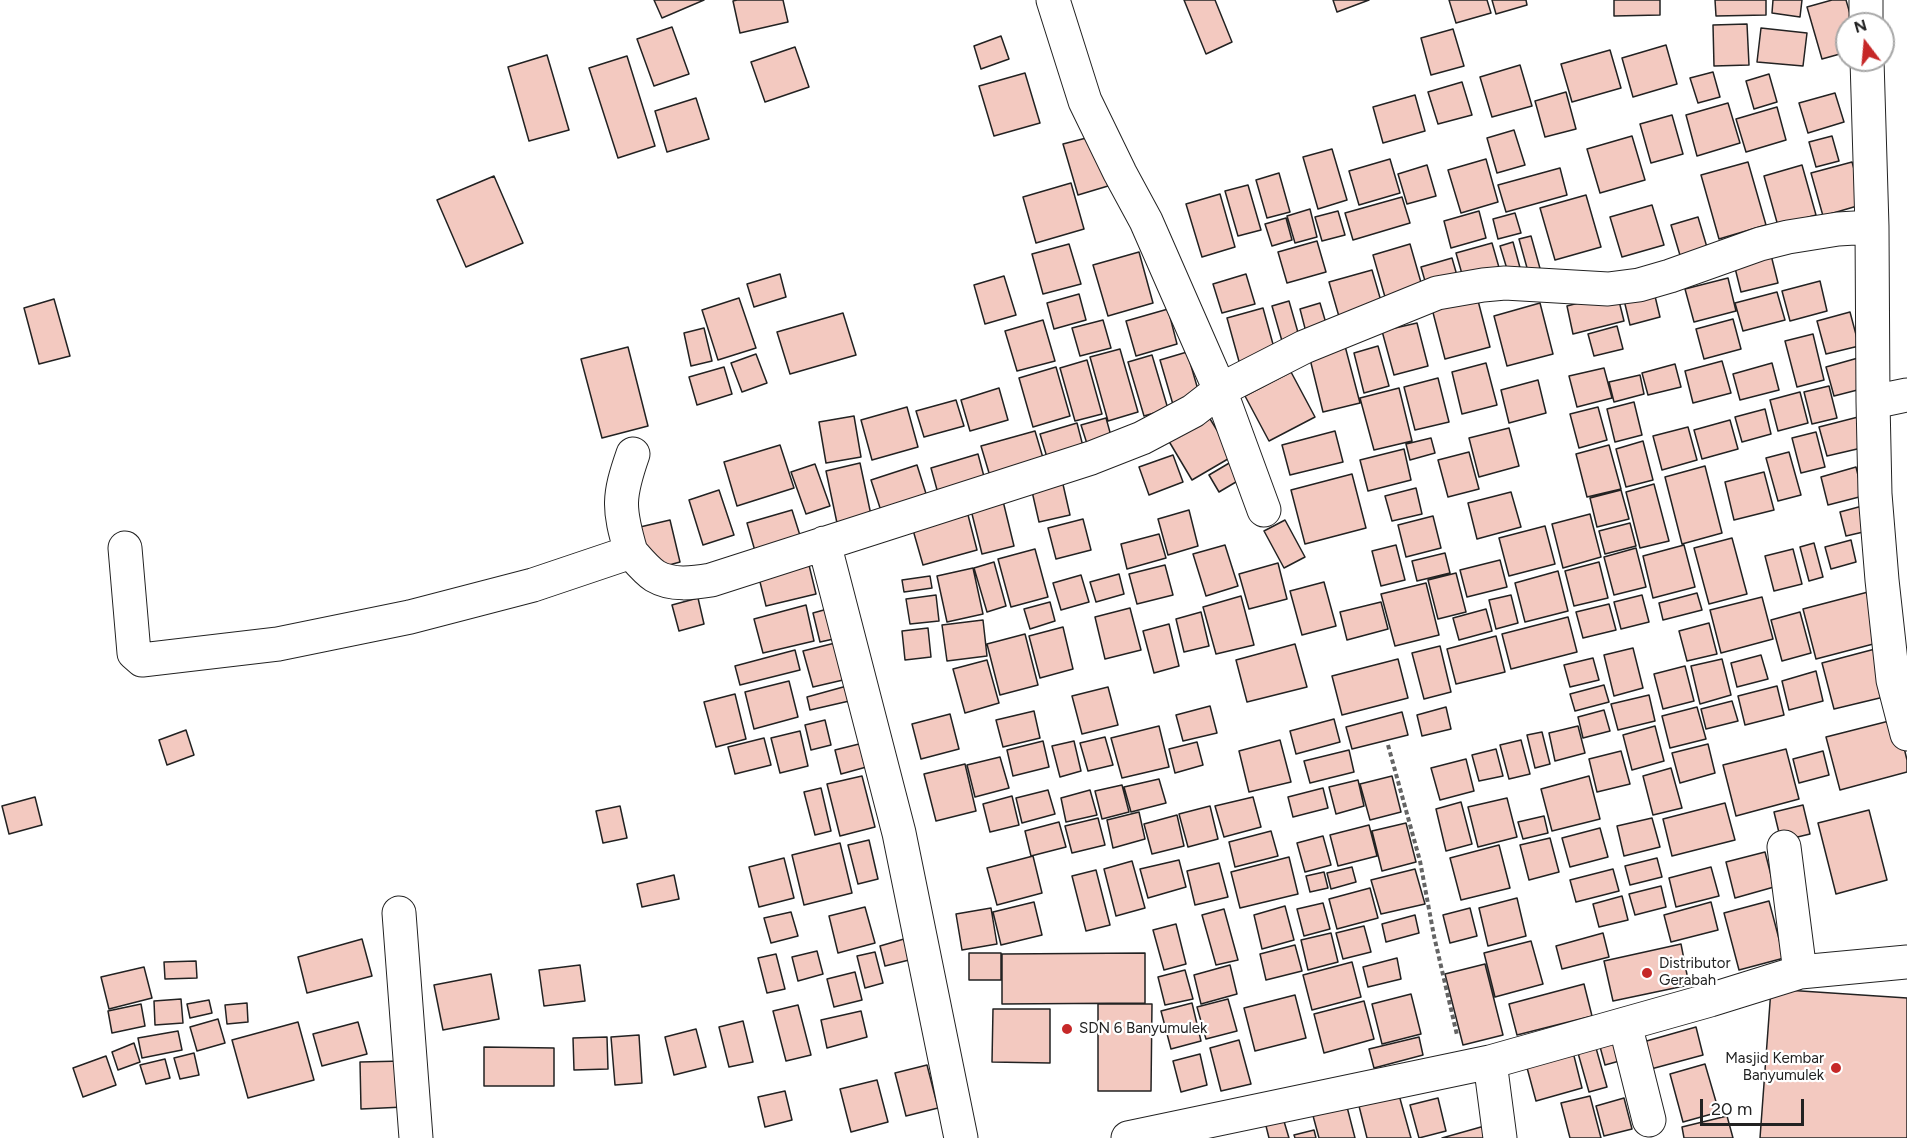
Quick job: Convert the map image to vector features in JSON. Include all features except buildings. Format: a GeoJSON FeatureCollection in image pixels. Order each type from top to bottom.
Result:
{"type":"FeatureCollection","features":[{"type":"Feature","properties":{"kind":"street"},"geometry":{"type":"LineString","coordinates":[[1053,0],[1085,101],[1146,221],[1220,390],[1264,510]]}},
{"type":"Feature","properties":{"kind":"street"},"geometry":{"type":"LineString","coordinates":[[1867,72],[1872,227],[1875,494],[1881,580],[1893,680],[1907,734]]}},
{"type":"Feature","properties":{"kind":"street"},"geometry":{"type":"LineString","coordinates":[[633,454],[620,499],[622,522],[631,552],[653,575],[673,582],[689,584],[711,580],[1091,458],[1142,438],[1193,411],[1220,390],[1304,347],[1437,293],[1505,283],[1608,289],[1639,285],[1760,244],[1788,237],[1838,229],[1872,227]]}},
{"type":"Feature","properties":{"kind":"street"},"geometry":{"type":"LineString","coordinates":[[1873,402],[1907,395]]}},
{"type":"Feature","properties":{"kind":"street"},"geometry":{"type":"LineString","coordinates":[[824,543],[899,833],[962,1138]]}},
{"type":"Feature","properties":{"kind":"street"},"geometry":{"type":"LineString","coordinates":[[125,548],[134,653],[142,660],[278,644],[410,618],[532,585],[631,552]]}},
{"type":"Feature","properties":{"kind":"street"},"geometry":{"type":"LineString","coordinates":[[1784,847],[1800,972]]}},
{"type":"Feature","properties":{"kind":"street"},"geometry":{"type":"LineString","coordinates":[[399,913],[416,1138]]}},
{"type":"Feature","properties":{"kind":"street"},"geometry":{"type":"LineString","coordinates":[[1128,1138],[1477,1065],[1800,972],[1907,962]]}},
{"type":"Feature","properties":{"kind":"street"},"geometry":{"type":"LineString","coordinates":[[1625,1024],[1649,1120]]}},
{"type":"Feature","properties":{"kind":"street"},"geometry":{"type":"LineString","coordinates":[[1477,1065],[1500,1138]]}},
{"type":"Feature","properties":{"kind":"path"},"geometry":{"type":"LineString","coordinates":[[1388,746],[1420,861],[1434,936],[1477,1065]]}},
{"type":"Feature","properties":{"kind":"place","name":"Distributor Gerabah"},"geometry":{"type":"Point","coordinates":[1647,973]}},
{"type":"Feature","properties":{"kind":"place","name":"SDN 6 Banyumulek"},"geometry":{"type":"Point","coordinates":[1067,1029]}},
{"type":"Feature","properties":{"kind":"place","name":"Masjid Kembar Banyumulek"},"geometry":{"type":"Point","coordinates":[1836,1068]}}]}
